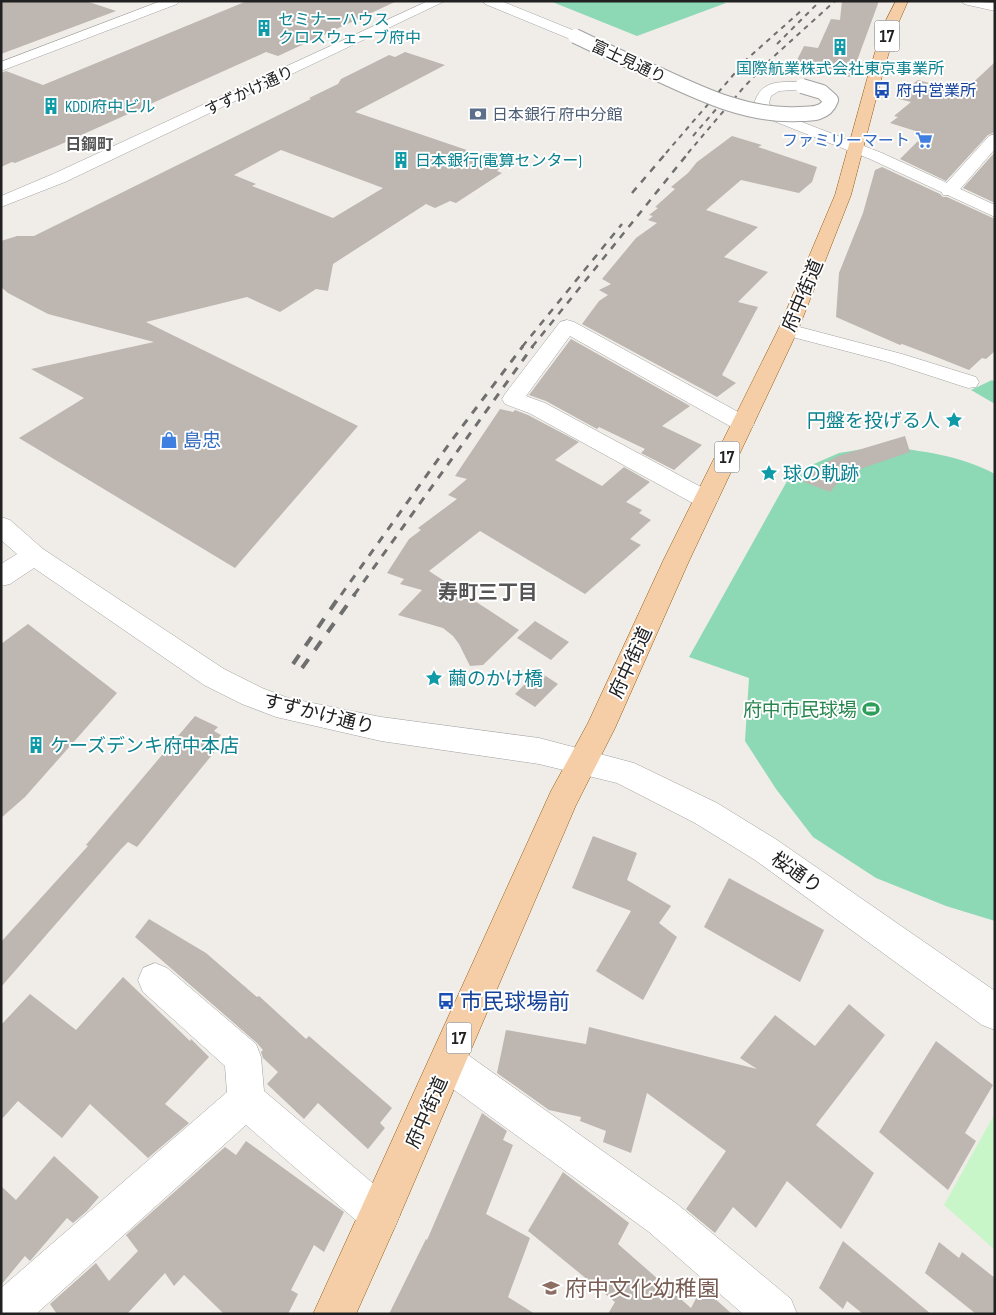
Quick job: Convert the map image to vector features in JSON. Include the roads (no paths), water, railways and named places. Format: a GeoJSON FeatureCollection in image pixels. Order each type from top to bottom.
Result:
{"type":"FeatureCollection","features":[{"type":"Feature","properties":{"kind":"main road","name":"府中街道"},"geometry":{"type":"LineString","coordinates":[[334,1314],[448,1063],[562,801],[583,762],[788,330],[843,194],[878,62],[890,26],[902,1]]}},
{"type":"Feature","properties":{"kind":"street"},"geometry":{"type":"LineString","coordinates":[[1,67],[173,1]]}},
{"type":"Feature","properties":{"kind":"street","name":"すずかけ通り"},"geometry":{"type":"LineString","coordinates":[[1,202],[59,178],[439,1]]}},
{"type":"Feature","properties":{"kind":"street","name":"富士見通り"},"geometry":{"type":"LineString","coordinates":[[489,1],[575,36],[692,90],[766,114],[802,114],[828,108],[831,100],[828,95],[814,88],[776,86],[764,94],[761,104],[771,115],[855,147],[995,212]]}},
{"type":"Feature","properties":{"kind":"street"},"geometry":{"type":"LineString","coordinates":[[968,1],[995,7]]}},
{"type":"Feature","properties":{"kind":"street"},"geometry":{"type":"LineString","coordinates":[[949,191],[995,139]]}},
{"type":"Feature","properties":{"kind":"street","name":"すずかけ通り"},"geometry":{"type":"LineString","coordinates":[[1,210],[59,178]]}},
{"type":"Feature","properties":{"kind":"street"},"geometry":{"type":"LineString","coordinates":[[706,500],[537,408],[513,399],[567,326],[743,424]]}},
{"type":"Feature","properties":{"kind":"street"},"geometry":{"type":"LineString","coordinates":[[788,330],[895,358],[968,382]]}},
{"type":"Feature","properties":{"kind":"street","name":"すずかけ通り"},"geometry":{"type":"LineString","coordinates":[[1,526],[34,555],[214,677],[252,696],[286,709],[381,729],[539,751],[583,762]]}},
{"type":"Feature","properties":{"kind":"street"},"geometry":{"type":"LineString","coordinates":[[1,577],[34,555]]}},
{"type":"Feature","properties":{"kind":"street","name":"桜通り"},"geometry":{"type":"LineString","coordinates":[[583,762],[623,772],[706,813],[737,832],[995,1012]]}},
{"type":"Feature","properties":{"kind":"street"},"geometry":{"type":"LineString","coordinates":[[155,980],[243,1057],[246,1100],[380,1215]]}},
{"type":"Feature","properties":{"kind":"street"},"geometry":{"type":"LineString","coordinates":[[448,1063],[663,1218],[776,1314]]}},
{"type":"Feature","properties":{"kind":"street"},"geometry":{"type":"LineString","coordinates":[[4,1314],[246,1100]]}},
{"type":"Feature","properties":{"kind":"railway"},"geometry":{"type":"LineString","coordinates":[[777,44],[820,1]]}},
{"type":"Feature","properties":{"kind":"railway"},"geometry":{"type":"LineString","coordinates":[[688,153],[744,87],[771,59],[835,1]]}},
{"type":"Feature","properties":{"kind":"railway"},"geometry":{"type":"LineString","coordinates":[[666,153],[747,59],[802,10]]}},
{"type":"Feature","properties":{"kind":"railway"},"geometry":{"type":"LineString","coordinates":[[693,136],[724,100]]}},
{"type":"Feature","properties":{"kind":"railway"},"geometry":{"type":"LineString","coordinates":[[632,193],[667,152]]}},
{"type":"Feature","properties":{"kind":"railway"},"geometry":{"type":"LineString","coordinates":[[532,347],[689,152]]}},
{"type":"Feature","properties":{"kind":"railway"},"geometry":{"type":"LineString","coordinates":[[522,347],[622,224]]}},
{"type":"Feature","properties":{"kind":"railway"},"geometry":{"type":"LineString","coordinates":[[341,595],[452,440],[523,346]]}},
{"type":"Feature","properties":{"kind":"railway"},"geometry":{"type":"LineString","coordinates":[[354,595],[533,346]]}},
{"type":"Feature","properties":{"kind":"railway"},"geometry":{"type":"LineString","coordinates":[[293,664],[341,594]]}},
{"type":"Feature","properties":{"kind":"railway"},"geometry":{"type":"LineString","coordinates":[[302,668],[355,594]]}},
{"type":"Feature","properties":{"kind":"place","name":"セミナーハウス クロスウェーブ府中"},"geometry":{"type":"Point","coordinates":[264,28]}},
{"type":"Feature","properties":{"kind":"place","name":"国際航業株式会社東京事業所"},"geometry":{"type":"Point","coordinates":[840,47]}},
{"type":"Feature","properties":{"kind":"place","name":"府中営業所"},"geometry":{"type":"Point","coordinates":[882,90]}},
{"type":"Feature","properties":{"kind":"place","name":"KDDI府中ビル"},"geometry":{"type":"Point","coordinates":[51,106]}},
{"type":"Feature","properties":{"kind":"place","name":"日本銀行 府中分館"},"geometry":{"type":"Point","coordinates":[478,114]}},
{"type":"Feature","properties":{"kind":"place","name":"ファミリーマート"},"geometry":{"type":"Point","coordinates":[924,140]}},
{"type":"Feature","properties":{"kind":"place","name":"日本銀行(電算センター)"},"geometry":{"type":"Point","coordinates":[401,160]}},
{"type":"Feature","properties":{"kind":"place","name":"円盤を投げる人"},"geometry":{"type":"Point","coordinates":[954,420]}},
{"type":"Feature","properties":{"kind":"place","name":"島忠"},"geometry":{"type":"Point","coordinates":[169,440]}},
{"type":"Feature","properties":{"kind":"place","name":"球の軌跡"},"geometry":{"type":"Point","coordinates":[769,473]}},
{"type":"Feature","properties":{"kind":"place","name":"繭のかけ橋"},"geometry":{"type":"Point","coordinates":[434,678]}},
{"type":"Feature","properties":{"kind":"place","name":"府中市民球場"},"geometry":{"type":"Point","coordinates":[871,709]}},
{"type":"Feature","properties":{"kind":"place","name":"ケーズデンキ府中本店"},"geometry":{"type":"Point","coordinates":[36,745]}},
{"type":"Feature","properties":{"kind":"place","name":"市民球場前"},"geometry":{"type":"Point","coordinates":[446,1001]}},
{"type":"Feature","properties":{"kind":"place","name":"府中文化幼稚園"},"geometry":{"type":"Point","coordinates":[551,1288]}},
{"type":"Feature","properties":{"kind":"district","name":"日鋼町"},"geometry":{"type":"Point","coordinates":[89,144]}},
{"type":"Feature","properties":{"kind":"district","name":"寿町三丁目"},"geometry":{"type":"Point","coordinates":[488,592]}}]}
